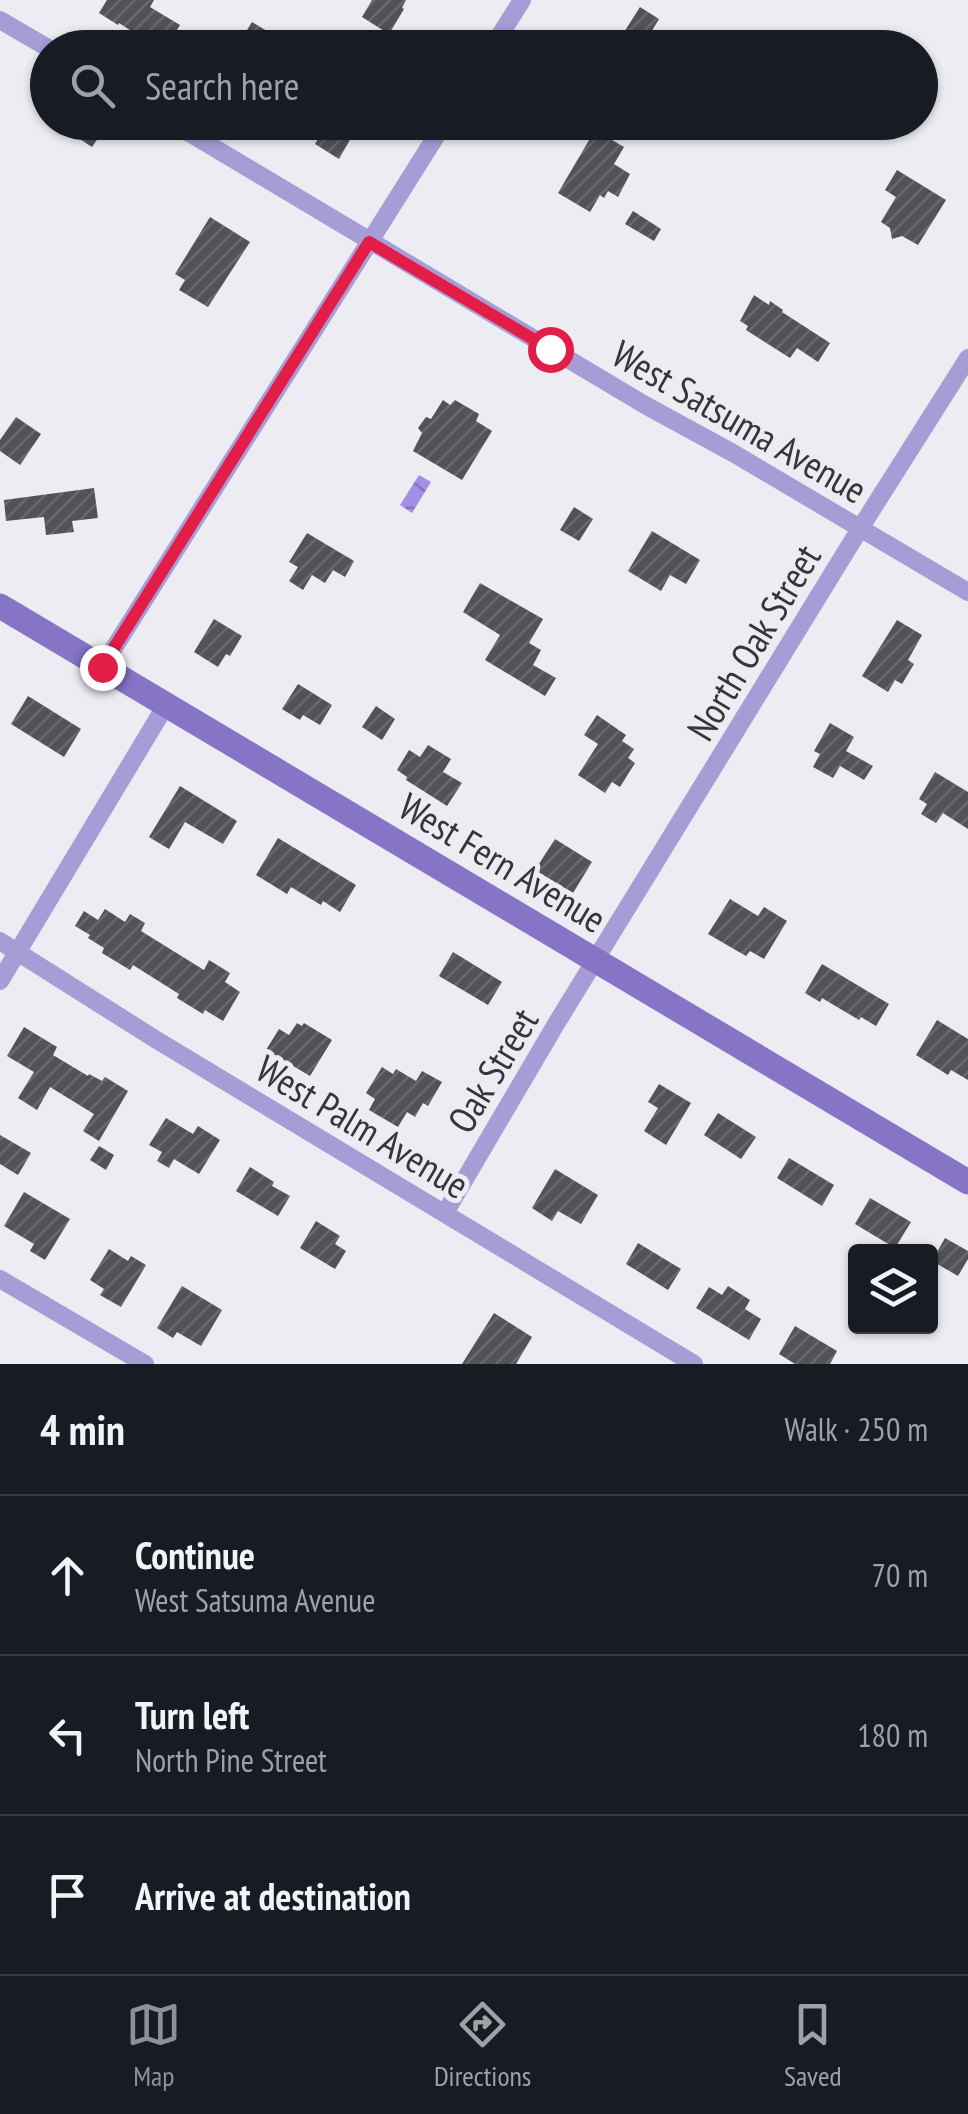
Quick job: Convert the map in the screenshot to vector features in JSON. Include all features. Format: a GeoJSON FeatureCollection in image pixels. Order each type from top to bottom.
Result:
{"type":"FeatureCollection","features":[{"type":"Feature","properties":{"kind":"street"},"geometry":{"type":"LineString","coordinates":[[503,30],[522,0]]}},
{"type":"Feature","properties":{"kind":"street"},"geometry":{"type":"LineString","coordinates":[[0,20],[30,38]]}},
{"type":"Feature","properties":{"kind":"street","name":"West Satsuma Avenue"},"geometry":{"type":"LineString","coordinates":[[201,140],[968,592]]}},
{"type":"Feature","properties":{"kind":"street"},"geometry":{"type":"LineString","coordinates":[[102,667],[434,140]]}},
{"type":"Feature","properties":{"kind":"street","name":"North Oak Street"},"geometry":{"type":"LineString","coordinates":[[596,961],[968,358]]}},
{"type":"Feature","properties":{"kind":"street","name":"West Fern Avenue"},"geometry":{"type":"LineString","coordinates":[[0,606],[968,1182]]}},
{"type":"Feature","properties":{"kind":"street"},"geometry":{"type":"LineString","coordinates":[[0,980],[166,705]]}},
{"type":"Feature","properties":{"kind":"street","name":"West Palm Avenue"},"geometry":{"type":"LineString","coordinates":[[0,941],[155,1039],[694,1364]]}},
{"type":"Feature","properties":{"kind":"street","name":"Oak Street"},"geometry":{"type":"LineString","coordinates":[[445,1213],[596,961]]}},
{"type":"Feature","properties":{"kind":"street"},"geometry":{"type":"LineString","coordinates":[[0,1279],[124,1359],[145,1364]]}},
{"type":"Feature","properties":{"kind":"water"},"geometry":{"type":"Polygon","coordinates":[[[419,475],[431,482],[412,513],[400,505],[419,475]]]}},
{"type":"Feature","properties":{"kind":"building"},"geometry":{"type":"Polygon","coordinates":[[[107,0],[154,0],[150,7],[180,25],[177,30],[130,30],[99,13],[107,0]]]}},
{"type":"Feature","properties":{"kind":"building"},"geometry":{"type":"Polygon","coordinates":[[[372,0],[406,0],[391,30],[383,30],[362,17],[372,0]]]}},
{"type":"Feature","properties":{"kind":"building"},"geometry":{"type":"Polygon","coordinates":[[[640,7],[659,19],[652,30],[625,30],[640,7]]]}},
{"type":"Feature","properties":{"kind":"building"},"geometry":{"type":"Polygon","coordinates":[[[252,22],[265,30],[247,30],[252,22]]]}},
{"type":"Feature","properties":{"kind":"building"},"geometry":{"type":"Polygon","coordinates":[[[317,140],[350,140],[339,159],[315,144],[317,140]]]}},
{"type":"Feature","properties":{"kind":"building"},"geometry":{"type":"Polygon","coordinates":[[[589,140],[612,140],[624,147],[614,164],[630,174],[618,197],[608,191],[604,198],[600,195],[590,212],[558,193],[589,140]]]}},
{"type":"Feature","properties":{"kind":"building"},"geometry":{"type":"Polygon","coordinates":[[[897,170],[946,200],[918,245],[902,236],[892,239],[890,228],[881,222],[896,197],[885,190],[897,170]]]}},
{"type":"Feature","properties":{"kind":"building"},"geometry":{"type":"Polygon","coordinates":[[[633,211],[661,229],[654,241],[625,224],[633,211]]]}},
{"type":"Feature","properties":{"kind":"building"},"geometry":{"type":"Polygon","coordinates":[[[210,217],[250,242],[208,307],[179,290],[185,280],[175,274],[210,217]]]}},
{"type":"Feature","properties":{"kind":"building"},"geometry":{"type":"Polygon","coordinates":[[[754,295],[769,305],[770,301],[830,343],[818,362],[797,348],[790,358],[746,330],[748,326],[740,321],[754,295]]]}},
{"type":"Feature","properties":{"kind":"building"},"geometry":{"type":"Polygon","coordinates":[[[443,400],[450,405],[455,400],[479,414],[476,421],[492,431],[462,480],[413,451],[422,433],[418,428],[426,417],[431,419],[443,400]]]}},
{"type":"Feature","properties":{"kind":"building"},"geometry":{"type":"Polygon","coordinates":[[[16,417],[41,434],[20,465],[0,451],[0,440],[16,417]]]}},
{"type":"Feature","properties":{"kind":"building"},"geometry":{"type":"Polygon","coordinates":[[[94,488],[98,518],[72,521],[74,532],[46,535],[44,517],[6,521],[4,500],[94,488]]]}},
{"type":"Feature","properties":{"kind":"building"},"geometry":{"type":"Polygon","coordinates":[[[574,507],[593,519],[579,541],[560,530],[574,507]]]}},
{"type":"Feature","properties":{"kind":"building"},"geometry":{"type":"Polygon","coordinates":[[[652,531],[700,560],[686,584],[670,575],[661,591],[628,571],[652,531]]]}},
{"type":"Feature","properties":{"kind":"building"},"geometry":{"type":"Polygon","coordinates":[[[307,533],[354,561],[345,577],[333,570],[325,583],[312,575],[303,590],[289,581],[298,567],[289,562],[307,533]]]}},
{"type":"Feature","properties":{"kind":"building"},"geometry":{"type":"Polygon","coordinates":[[[480,583],[543,619],[529,643],[541,650],[533,665],[556,678],[545,696],[485,660],[500,635],[463,612],[480,583]]]}},
{"type":"Feature","properties":{"kind":"building"},"geometry":{"type":"Polygon","coordinates":[[[214,619],[242,636],[218,667],[194,652],[214,619]]]}},
{"type":"Feature","properties":{"kind":"building"},"geometry":{"type":"Polygon","coordinates":[[[897,620],[922,635],[908,660],[914,664],[902,684],[895,680],[888,692],[862,676],[897,620]]]}},
{"type":"Feature","properties":{"kind":"building"},"geometry":{"type":"Polygon","coordinates":[[[298,684],[332,705],[320,725],[303,715],[300,720],[282,709],[298,684]]]}},
{"type":"Feature","properties":{"kind":"building"},"geometry":{"type":"Polygon","coordinates":[[[28,696],[81,729],[64,757],[11,724],[28,696]]]}},
{"type":"Feature","properties":{"kind":"building"},"geometry":{"type":"Polygon","coordinates":[[[376,706],[395,719],[382,740],[362,727],[376,706]]]}},
{"type":"Feature","properties":{"kind":"building"},"geometry":{"type":"Polygon","coordinates":[[[597,715],[626,735],[622,741],[634,749],[628,758],[635,763],[620,787],[612,782],[605,793],[578,775],[598,744],[584,735],[597,715]]]}},
{"type":"Feature","properties":{"kind":"building"},"geometry":{"type":"Polygon","coordinates":[[[830,723],[854,737],[846,751],[873,766],[864,780],[840,766],[833,778],[813,767],[820,754],[814,751],[830,723]]]}},
{"type":"Feature","properties":{"kind":"building"},"geometry":{"type":"Polygon","coordinates":[[[428,745],[451,759],[443,772],[462,783],[447,806],[397,770],[409,750],[420,757],[428,745]]]}},
{"type":"Feature","properties":{"kind":"building"},"geometry":{"type":"Polygon","coordinates":[[[935,772],[968,792],[968,829],[943,813],[936,823],[921,814],[927,804],[919,799],[935,772]]]}},
{"type":"Feature","properties":{"kind":"building"},"geometry":{"type":"Polygon","coordinates":[[[180,786],[237,821],[223,844],[185,822],[169,849],[149,837],[180,786]]]}},
{"type":"Feature","properties":{"kind":"building"},"geometry":{"type":"Polygon","coordinates":[[[278,838],[356,885],[340,912],[291,887],[287,894],[256,875],[278,838]]]}},
{"type":"Feature","properties":{"kind":"building"},"geometry":{"type":"Polygon","coordinates":[[[555,839],[592,862],[573,893],[535,870],[555,839]]]}},
{"type":"Feature","properties":{"kind":"building"},"geometry":{"type":"Polygon","coordinates":[[[730,899],[758,916],[764,907],[787,921],[764,959],[750,951],[746,956],[708,934],[730,899]]]}},
{"type":"Feature","properties":{"kind":"building"},"geometry":{"type":"Polygon","coordinates":[[[105,909],[125,922],[130,914],[145,923],[141,931],[204,970],[209,960],[230,973],[225,982],[240,992],[223,1021],[177,998],[179,994],[133,965],[130,970],[102,953],[104,948],[75,926],[84,911],[98,920],[105,909]]]}},
{"type":"Feature","properties":{"kind":"building"},"geometry":{"type":"Polygon","coordinates":[[[453,952],[502,982],[488,1005],[439,976],[453,952]]]}},
{"type":"Feature","properties":{"kind":"building"},"geometry":{"type":"Polygon","coordinates":[[[822,964],[889,1004],[876,1026],[805,993],[822,964]]]}},
{"type":"Feature","properties":{"kind":"building"},"geometry":{"type":"Polygon","coordinates":[[[937,1020],[968,1039],[968,1080],[951,1070],[948,1075],[916,1055],[937,1020]]]}},
{"type":"Feature","properties":{"kind":"building"},"geometry":{"type":"Polygon","coordinates":[[[297,1023],[304,1023],[332,1040],[310,1076],[266,1050],[279,1029],[289,1035],[297,1023]]]}},
{"type":"Feature","properties":{"kind":"building"},"geometry":{"type":"Polygon","coordinates":[[[24,1027],[57,1047],[53,1055],[88,1076],[102,1081],[105,1077],[128,1091],[99,1141],[83,1131],[94,1114],[50,1087],[37,1110],[18,1098],[34,1072],[7,1056],[24,1027]]]}},
{"type":"Feature","properties":{"kind":"building"},"geometry":{"type":"Polygon","coordinates":[[[382,1067],[393,1074],[396,1069],[416,1081],[422,1071],[442,1082],[428,1106],[423,1103],[415,1117],[407,1112],[398,1127],[369,1110],[375,1099],[366,1093],[382,1067]]]}},
{"type":"Feature","properties":{"kind":"building"},"geometry":{"type":"Polygon","coordinates":[[[659,1084],[691,1103],[666,1145],[644,1131],[658,1108],[648,1102],[659,1084]]]}},
{"type":"Feature","properties":{"kind":"building"},"geometry":{"type":"Polygon","coordinates":[[[718,1113],[756,1137],[741,1159],[704,1135],[718,1113]]]}},
{"type":"Feature","properties":{"kind":"building"},"geometry":{"type":"Polygon","coordinates":[[[166,1118],[193,1134],[198,1126],[220,1140],[199,1174],[174,1159],[169,1168],[157,1161],[162,1152],[149,1145],[166,1118]]]}},
{"type":"Feature","properties":{"kind":"building"},"geometry":{"type":"Polygon","coordinates":[[[0,1135],[31,1153],[18,1175],[0,1164],[0,1135]]]}},
{"type":"Feature","properties":{"kind":"building"},"geometry":{"type":"Polygon","coordinates":[[[99,1146],[114,1155],[106,1170],[90,1160],[99,1146]]]}},
{"type":"Feature","properties":{"kind":"building"},"geometry":{"type":"Polygon","coordinates":[[[789,1158],[834,1185],[822,1206],[777,1178],[789,1158]]]}},
{"type":"Feature","properties":{"kind":"building"},"geometry":{"type":"Polygon","coordinates":[[[250,1167],[290,1196],[278,1216],[236,1191],[250,1167]]]}},
{"type":"Feature","properties":{"kind":"building"},"geometry":{"type":"Polygon","coordinates":[[[555,1169],[598,1195],[581,1224],[558,1211],[552,1221],[532,1208],[555,1169]]]}},
{"type":"Feature","properties":{"kind":"building"},"geometry":{"type":"Polygon","coordinates":[[[24,1192],[70,1219],[45,1260],[30,1251],[34,1244],[4,1226],[24,1192]]]}},
{"type":"Feature","properties":{"kind":"building"},"geometry":{"type":"Polygon","coordinates":[[[870,1198],[911,1222],[897,1244],[888,1244],[855,1224],[870,1198]]]}},
{"type":"Feature","properties":{"kind":"building"},"geometry":{"type":"Polygon","coordinates":[[[316,1221],[340,1236],[335,1244],[346,1251],[335,1269],[300,1248],[316,1221]]]}},
{"type":"Feature","properties":{"kind":"building"},"geometry":{"type":"Polygon","coordinates":[[[945,1238],[968,1251],[958,1276],[938,1264],[938,1250],[945,1238]]]}},
{"type":"Feature","properties":{"kind":"building"},"geometry":{"type":"Polygon","coordinates":[[[638,1243],[681,1269],[668,1290],[626,1264],[638,1243]]]}},
{"type":"Feature","properties":{"kind":"building"},"geometry":{"type":"Polygon","coordinates":[[[109,1249],[128,1261],[131,1256],[146,1265],[121,1307],[100,1295],[104,1289],[90,1280],[109,1249]]]}},
{"type":"Feature","properties":{"kind":"building"},"geometry":{"type":"Polygon","coordinates":[[[182,1286],[222,1310],[201,1346],[177,1332],[173,1338],[157,1328],[182,1286]]]}},
{"type":"Feature","properties":{"kind":"building"},"geometry":{"type":"Polygon","coordinates":[[[728,1286],[750,1300],[745,1309],[761,1319],[749,1340],[696,1308],[709,1287],[722,1295],[728,1286]]]}},
{"type":"Feature","properties":{"kind":"building"},"geometry":{"type":"Polygon","coordinates":[[[494,1313],[532,1337],[516,1364],[462,1364],[494,1313]]]}},
{"type":"Feature","properties":{"kind":"building"},"geometry":{"type":"Polygon","coordinates":[[[795,1326],[837,1351],[830,1364],[795,1364],[779,1354],[795,1326]]]}},
{"type":"Feature","properties":{"kind":"route"},"geometry":{"type":"LineString","coordinates":[[102,667],[369,242],[550,349]]}}]}
